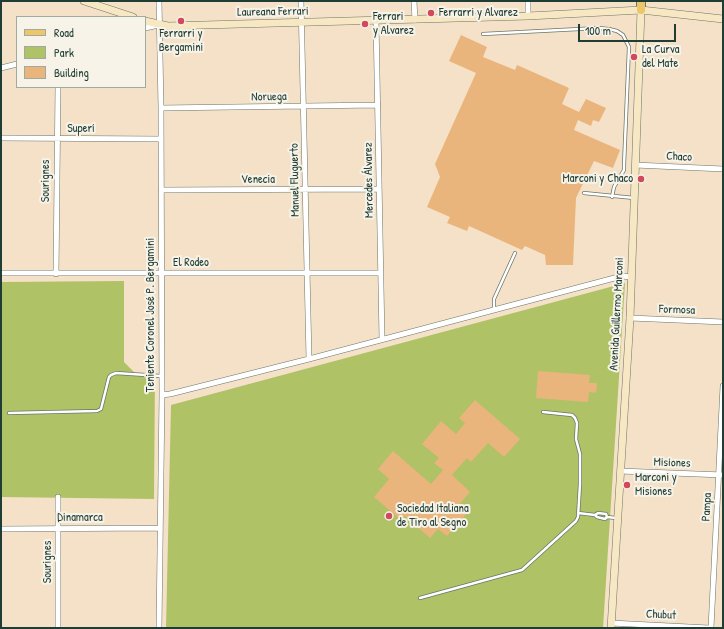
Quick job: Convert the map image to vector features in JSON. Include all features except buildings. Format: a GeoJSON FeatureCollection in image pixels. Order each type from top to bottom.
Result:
{"type":"FeatureCollection","features":[{"type":"Feature","properties":{"kind":"main road"},"geometry":{"type":"LineString","coordinates":[[84,1],[130,16]]}},
{"type":"Feature","properties":{"kind":"main road","name":"Avenida Guillermo Marconi"},"geometry":{"type":"LineString","coordinates":[[611,625],[616,518],[630,318],[642,1]]}},
{"type":"Feature","properties":{"kind":"main road","name":"Laureana Ferrari"},"geometry":{"type":"LineString","coordinates":[[146,22],[168,26],[302,23],[528,16],[641,10],[723,20]]}},
{"type":"Feature","properties":{"kind":"street","name":"Teniente Coronel José P. Bergamini"},"geometry":{"type":"LineString","coordinates":[[159,1],[162,273],[159,628]]}},
{"type":"Feature","properties":{"kind":"street","name":"Manuel Fluguerto"},"geometry":{"type":"LineString","coordinates":[[301,1],[309,359]]}},
{"type":"Feature","properties":{"kind":"street"},"geometry":{"type":"LineString","coordinates":[[414,1],[415,20]]}},
{"type":"Feature","properties":{"kind":"street"},"geometry":{"type":"LineString","coordinates":[[528,1],[528,16]]}},
{"type":"Feature","properties":{"kind":"street","name":"Mercedes Álvarez"},"geometry":{"type":"LineString","coordinates":[[376,21],[382,339]]}},
{"type":"Feature","properties":{"kind":"street"},"geometry":{"type":"LineString","coordinates":[[146,28],[159,25]]}},
{"type":"Feature","properties":{"kind":"street"},"geometry":{"type":"LineString","coordinates":[[1,68],[16,64]]}},
{"type":"Feature","properties":{"kind":"street","name":"Sourignes"},"geometry":{"type":"LineString","coordinates":[[56,274],[58,88]]}},
{"type":"Feature","properties":{"kind":"street","name":"Noruega"},"geometry":{"type":"LineString","coordinates":[[161,108],[378,105]]}},
{"type":"Feature","properties":{"kind":"street","name":"Superí"},"geometry":{"type":"LineString","coordinates":[[1,138],[161,139]]}},
{"type":"Feature","properties":{"kind":"street","name":"Chaco"},"geometry":{"type":"LineString","coordinates":[[635,165],[723,169]]}},
{"type":"Feature","properties":{"kind":"street","name":"Venecia"},"geometry":{"type":"LineString","coordinates":[[161,190],[379,189]]}},
{"type":"Feature","properties":{"kind":"street","name":"El Rodeo"},"geometry":{"type":"LineString","coordinates":[[1,273],[380,273]]}},
{"type":"Feature","properties":{"kind":"street"},"geometry":{"type":"LineString","coordinates":[[162,395],[309,359],[622,276],[632,277]]}},
{"type":"Feature","properties":{"kind":"street","name":"Formosa"},"geometry":{"type":"LineString","coordinates":[[630,318],[723,322]]}},
{"type":"Feature","properties":{"kind":"street","name":"Pampa"},"geometry":{"type":"LineString","coordinates":[[710,628],[721,475],[723,386]]}},
{"type":"Feature","properties":{"kind":"street","name":"Misiones"},"geometry":{"type":"LineString","coordinates":[[620,470],[721,475]]}},
{"type":"Feature","properties":{"kind":"street","name":"Sourignes"},"geometry":{"type":"LineString","coordinates":[[58,497],[58,628]]}},
{"type":"Feature","properties":{"kind":"street","name":"Dinamarca"},"geometry":{"type":"LineString","coordinates":[[1,529],[160,528]]}},
{"type":"Feature","properties":{"kind":"street","name":"Chubut"},"geometry":{"type":"LineString","coordinates":[[611,625],[710,628]]}},
{"type":"Feature","properties":{"kind":"lane"},"geometry":{"type":"LineString","coordinates":[[483,34],[600,28],[617,31],[623,35],[629,47],[624,170],[614,187],[612,197]]}},
{"type":"Feature","properties":{"kind":"lane"},"geometry":{"type":"LineString","coordinates":[[584,193],[634,198]]}},
{"type":"Feature","properties":{"kind":"lane"},"geometry":{"type":"LineString","coordinates":[[494,309],[494,299],[515,253]]}},
{"type":"Feature","properties":{"kind":"lane"},"geometry":{"type":"LineString","coordinates":[[10,413],[97,411],[101,409],[109,377],[111,375],[116,373],[162,376]]}},
{"type":"Feature","properties":{"kind":"lane"},"geometry":{"type":"LineString","coordinates":[[420,598],[522,570],[576,521],[578,513],[580,462],[576,439],[577,423],[572,415],[543,412]]}},
{"type":"Feature","properties":{"kind":"lane"},"geometry":{"type":"LineString","coordinates":[[578,513],[595,515],[598,513],[606,514],[607,517],[616,518]]}},
{"type":"Feature","properties":{"kind":"green space"},"geometry":{"type":"Polygon","coordinates":[[[124,281],[124,362],[135,373],[155,373],[154,499],[1,497],[1,282],[124,281]]]}},
{"type":"Feature","properties":{"kind":"green space","name":"Sociedad Italiana de Tiro al Segno"},"geometry":{"type":"Polygon","coordinates":[[[625,283],[603,628],[166,628],[171,405],[625,283]]]}},
{"type":"Feature","properties":{"kind":"place","name":"Ferrarri y Alvarez"},"geometry":{"type":"Point","coordinates":[431,13]}},
{"type":"Feature","properties":{"kind":"place","name":"Ferrarri y Bergamini"},"geometry":{"type":"Point","coordinates":[181,21]}},
{"type":"Feature","properties":{"kind":"place","name":"Ferrari y Alvarez"},"geometry":{"type":"Point","coordinates":[365,24]}},
{"type":"Feature","properties":{"kind":"place","name":"La Curva del Mate"},"geometry":{"type":"Point","coordinates":[634,57]}},
{"type":"Feature","properties":{"kind":"place","name":"Marconi y Chaco"},"geometry":{"type":"Point","coordinates":[641,179]}},
{"type":"Feature","properties":{"kind":"place","name":"Marconi y Misiones"},"geometry":{"type":"Point","coordinates":[627,485]}},
{"type":"Feature","properties":{"kind":"place","name":"Sociedad Italiana de Tiro al Segno"},"geometry":{"type":"Point","coordinates":[389,516]}}]}
